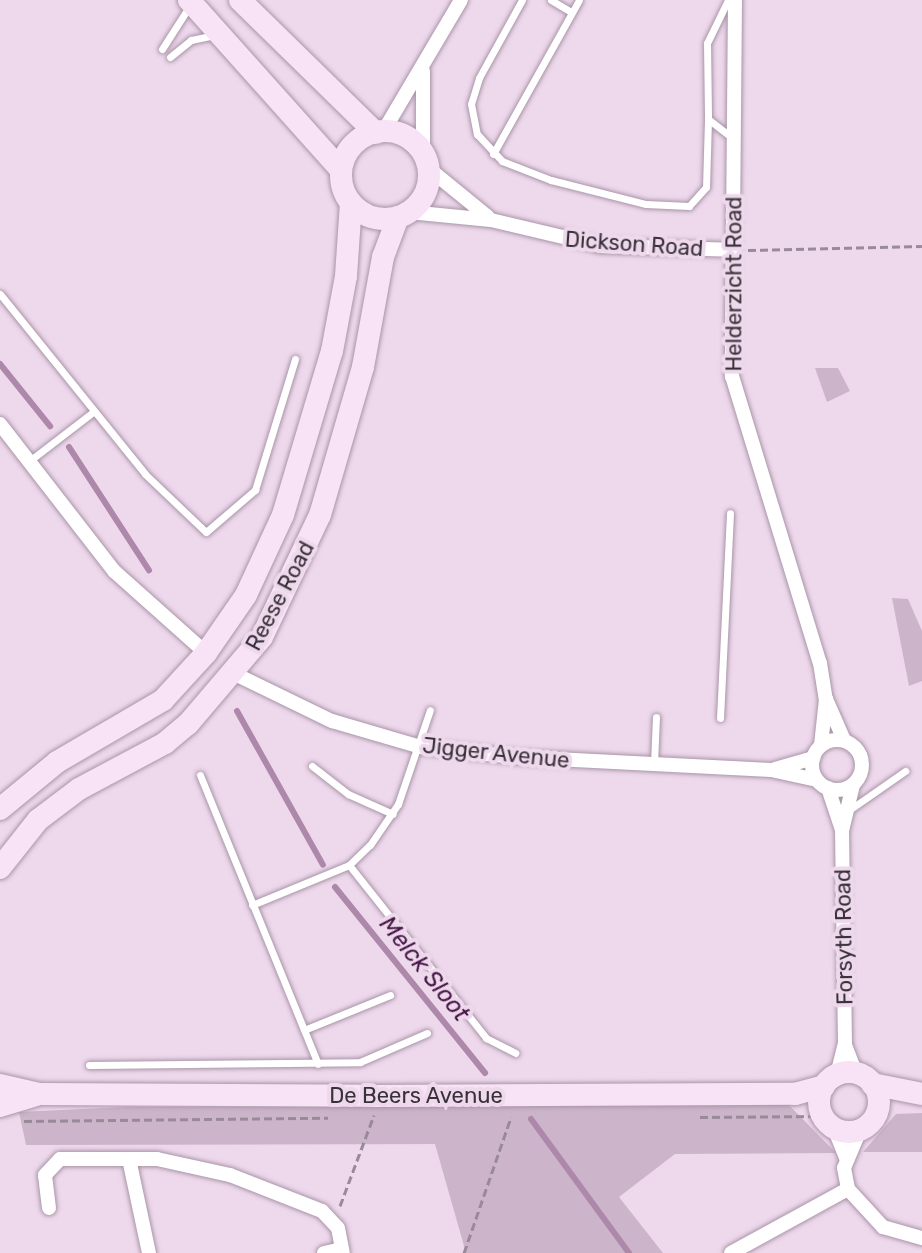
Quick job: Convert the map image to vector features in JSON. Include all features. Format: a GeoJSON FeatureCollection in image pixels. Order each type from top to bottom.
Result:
{"type":"FeatureCollection","features":[{"type":"Feature","properties":{"kind":"street"},"geometry":{"type":"LineString","coordinates":[[240,0],[380,132],[407,138],[426,162]]}},
{"type":"Feature","properties":{"kind":"street"},"geometry":{"type":"LineString","coordinates":[[341,170],[355,143],[380,132],[423,70],[461,0]]}},
{"type":"Feature","properties":{"kind":"street","name":"Helderzicht Road"},"geometry":{"type":"LineString","coordinates":[[735,0],[736,141],[730,344],[737,403],[808,618],[826,699],[844,740]]}},
{"type":"Feature","properties":{"kind":"street"},"geometry":{"type":"LineString","coordinates":[[190,1],[341,170],[351,203],[372,217],[404,214],[425,193],[423,70]]}},
{"type":"Feature","properties":{"kind":"street","name":"Dickson Road"},"geometry":{"type":"LineString","coordinates":[[426,162],[491,220]]}},
{"type":"Feature","properties":{"kind":"street","name":"Reese Road"},"geometry":{"type":"LineString","coordinates":[[0,809],[57,762],[144,714],[180,684],[206,653],[257,573],[295,479],[332,351],[346,276],[351,203]]}},
{"type":"Feature","properties":{"kind":"street","name":"Dickson Road"},"geometry":{"type":"LineString","coordinates":[[404,214],[491,220],[601,246],[732,250]]}},
{"type":"Feature","properties":{"kind":"street","name":"Reese Road"},"geometry":{"type":"LineString","coordinates":[[0,868],[38,820],[79,789],[165,743],[235,674],[292,582],[320,515],[363,367],[383,257],[404,214]]}},
{"type":"Feature","properties":{"kind":"street"},"geometry":{"type":"LineString","coordinates":[[0,424],[115,572],[206,653]]}},
{"type":"Feature","properties":{"kind":"street","name":"Jigger Avenue"},"geometry":{"type":"LineString","coordinates":[[235,674],[332,721],[421,747],[771,770],[822,784]]}},
{"type":"Feature","properties":{"kind":"street","name":"Helderzicht Road"},"geometry":{"type":"LineString","coordinates":[[817,751],[826,699]]}},
{"type":"Feature","properties":{"kind":"street"},"geometry":{"type":"LineString","coordinates":[[844,740],[862,760],[853,785],[822,784],[817,751],[844,740]]}},
{"type":"Feature","properties":{"kind":"street","name":"Jigger Avenue"},"geometry":{"type":"LineString","coordinates":[[771,770],[817,751]]}},
{"type":"Feature","properties":{"kind":"street","name":"Forsyth Road"},"geometry":{"type":"LineString","coordinates":[[822,784],[842,831]]}},
{"type":"Feature","properties":{"kind":"street","name":"Forsyth Road"},"geometry":{"type":"LineString","coordinates":[[842,1084],[845,1044],[842,831],[853,785]]}},
{"type":"Feature","properties":{"kind":"street"},"geometry":{"type":"LineString","coordinates":[[846,1158],[860,1130],[878,1110],[842,1084],[834,1128],[846,1158],[848,1189],[883,1227],[922,1238]]}},
{"type":"Feature","properties":{"kind":"street","name":"De Beers Avenue"},"geometry":{"type":"LineString","coordinates":[[0,1085],[38,1094],[512,1096],[795,1094],[842,1084],[917,1094]]}},
{"type":"Feature","properties":{"kind":"street","name":"De Beers Avenue"},"geometry":{"type":"LineString","coordinates":[[0,1106],[38,1094]]}},
{"type":"Feature","properties":{"kind":"street","name":"De Beers Avenue"},"geometry":{"type":"LineString","coordinates":[[878,1110],[917,1094]]}},
{"type":"Feature","properties":{"kind":"street"},"geometry":{"type":"LineString","coordinates":[[834,1128],[860,1130]]}},
{"type":"Feature","properties":{"kind":"street"},"geometry":{"type":"LineString","coordinates":[[129,1159],[149,1253]]}},
{"type":"Feature","properties":{"kind":"street"},"geometry":{"type":"LineString","coordinates":[[49,1208],[45,1175],[55,1162],[157,1159],[230,1175],[329,1216],[343,1251],[324,1253]]}},
{"type":"Feature","properties":{"kind":"street"},"geometry":{"type":"LineString","coordinates":[[731,1253],[848,1189]]}},
{"type":"Feature","properties":{"kind":"lane"},"geometry":{"type":"LineString","coordinates":[[522,0],[473,95],[473,124],[493,154],[551,180],[656,206],[689,206],[706,187],[707,43],[728,0]]}},
{"type":"Feature","properties":{"kind":"lane"},"geometry":{"type":"LineString","coordinates":[[551,0],[571,12]]}},
{"type":"Feature","properties":{"kind":"lane"},"geometry":{"type":"LineString","coordinates":[[493,154],[579,0]]}},
{"type":"Feature","properties":{"kind":"lane"},"geometry":{"type":"LineString","coordinates":[[162,49],[190,1]]}},
{"type":"Feature","properties":{"kind":"lane"},"geometry":{"type":"LineString","coordinates":[[170,57],[191,40],[221,35]]}},
{"type":"Feature","properties":{"kind":"lane"},"geometry":{"type":"LineString","coordinates":[[708,119],[736,141]]}},
{"type":"Feature","properties":{"kind":"lane"},"geometry":{"type":"LineString","coordinates":[[0,294],[145,474],[198,528],[210,532],[255,490],[295,359]]}},
{"type":"Feature","properties":{"kind":"lane"},"geometry":{"type":"LineString","coordinates":[[28,462],[93,412]]}},
{"type":"Feature","properties":{"kind":"lane"},"geometry":{"type":"LineString","coordinates":[[720,718],[730,513]]}},
{"type":"Feature","properties":{"kind":"lane"},"geometry":{"type":"LineString","coordinates":[[252,905],[349,865],[393,814],[421,747],[430,710]]}},
{"type":"Feature","properties":{"kind":"lane"},"geometry":{"type":"LineString","coordinates":[[654,764],[656,717]]}},
{"type":"Feature","properties":{"kind":"lane"},"geometry":{"type":"LineString","coordinates":[[312,766],[348,794],[393,814]]}},
{"type":"Feature","properties":{"kind":"lane"},"geometry":{"type":"LineString","coordinates":[[846,815],[875,787],[905,771]]}},
{"type":"Feature","properties":{"kind":"lane"},"geometry":{"type":"LineString","coordinates":[[200,775],[318,1064]]}},
{"type":"Feature","properties":{"kind":"lane"},"geometry":{"type":"LineString","coordinates":[[349,865],[486,1038],[515,1053]]}},
{"type":"Feature","properties":{"kind":"lane"},"geometry":{"type":"LineString","coordinates":[[304,1030],[390,995]]}},
{"type":"Feature","properties":{"kind":"lane"},"geometry":{"type":"LineString","coordinates":[[89,1065],[360,1062],[427,1033]]}},
{"type":"Feature","properties":{"kind":"path"},"geometry":{"type":"LineString","coordinates":[[732,250],[922,246]]}},
{"type":"Feature","properties":{"kind":"path"},"geometry":{"type":"LineString","coordinates":[[464,1253],[511,1121],[512,1096]]}},
{"type":"Feature","properties":{"kind":"path"},"geometry":{"type":"LineString","coordinates":[[329,1216],[339,1207],[374,1119]]}},
{"type":"Feature","properties":{"kind":"shaded area"},"geometry":{"type":"Polygon","coordinates":[[[815,368],[838,368],[850,391],[827,402],[815,368]]]}},
{"type":"Feature","properties":{"kind":"shaded area"},"geometry":{"type":"Polygon","coordinates":[[[892,598],[908,599],[922,631],[922,681],[909,686],[892,598]]]}},
{"type":"Feature","properties":{"kind":"shaded area"},"geometry":{"type":"Polygon","coordinates":[[[789,1105],[836,1153],[675,1154],[619,1197],[663,1253],[466,1253],[435,1144],[26,1145],[19,1112],[126,1107],[789,1105]]]}},
{"type":"Feature","properties":{"kind":"shaded area"},"geometry":{"type":"Polygon","coordinates":[[[922,1113],[922,1152],[863,1152],[896,1114],[922,1113]]]}},
{"type":"Feature","properties":{"kind":"waterway","name":"Melck Sloot"},"geometry":{"type":"LineString","coordinates":[[0,364],[50,426]]}},
{"type":"Feature","properties":{"kind":"waterway","name":"Melck Sloot"},"geometry":{"type":"LineString","coordinates":[[69,447],[149,570]]}},
{"type":"Feature","properties":{"kind":"waterway","name":"Melck Sloot"},"geometry":{"type":"LineString","coordinates":[[237,711],[323,865]]}},
{"type":"Feature","properties":{"kind":"waterway","name":"Melck Sloot"},"geometry":{"type":"LineString","coordinates":[[335,887],[485,1073]]}},
{"type":"Feature","properties":{"kind":"waterway","name":"Melck Sloot"},"geometry":{"type":"LineString","coordinates":[[531,1119],[629,1253]]}}]}
